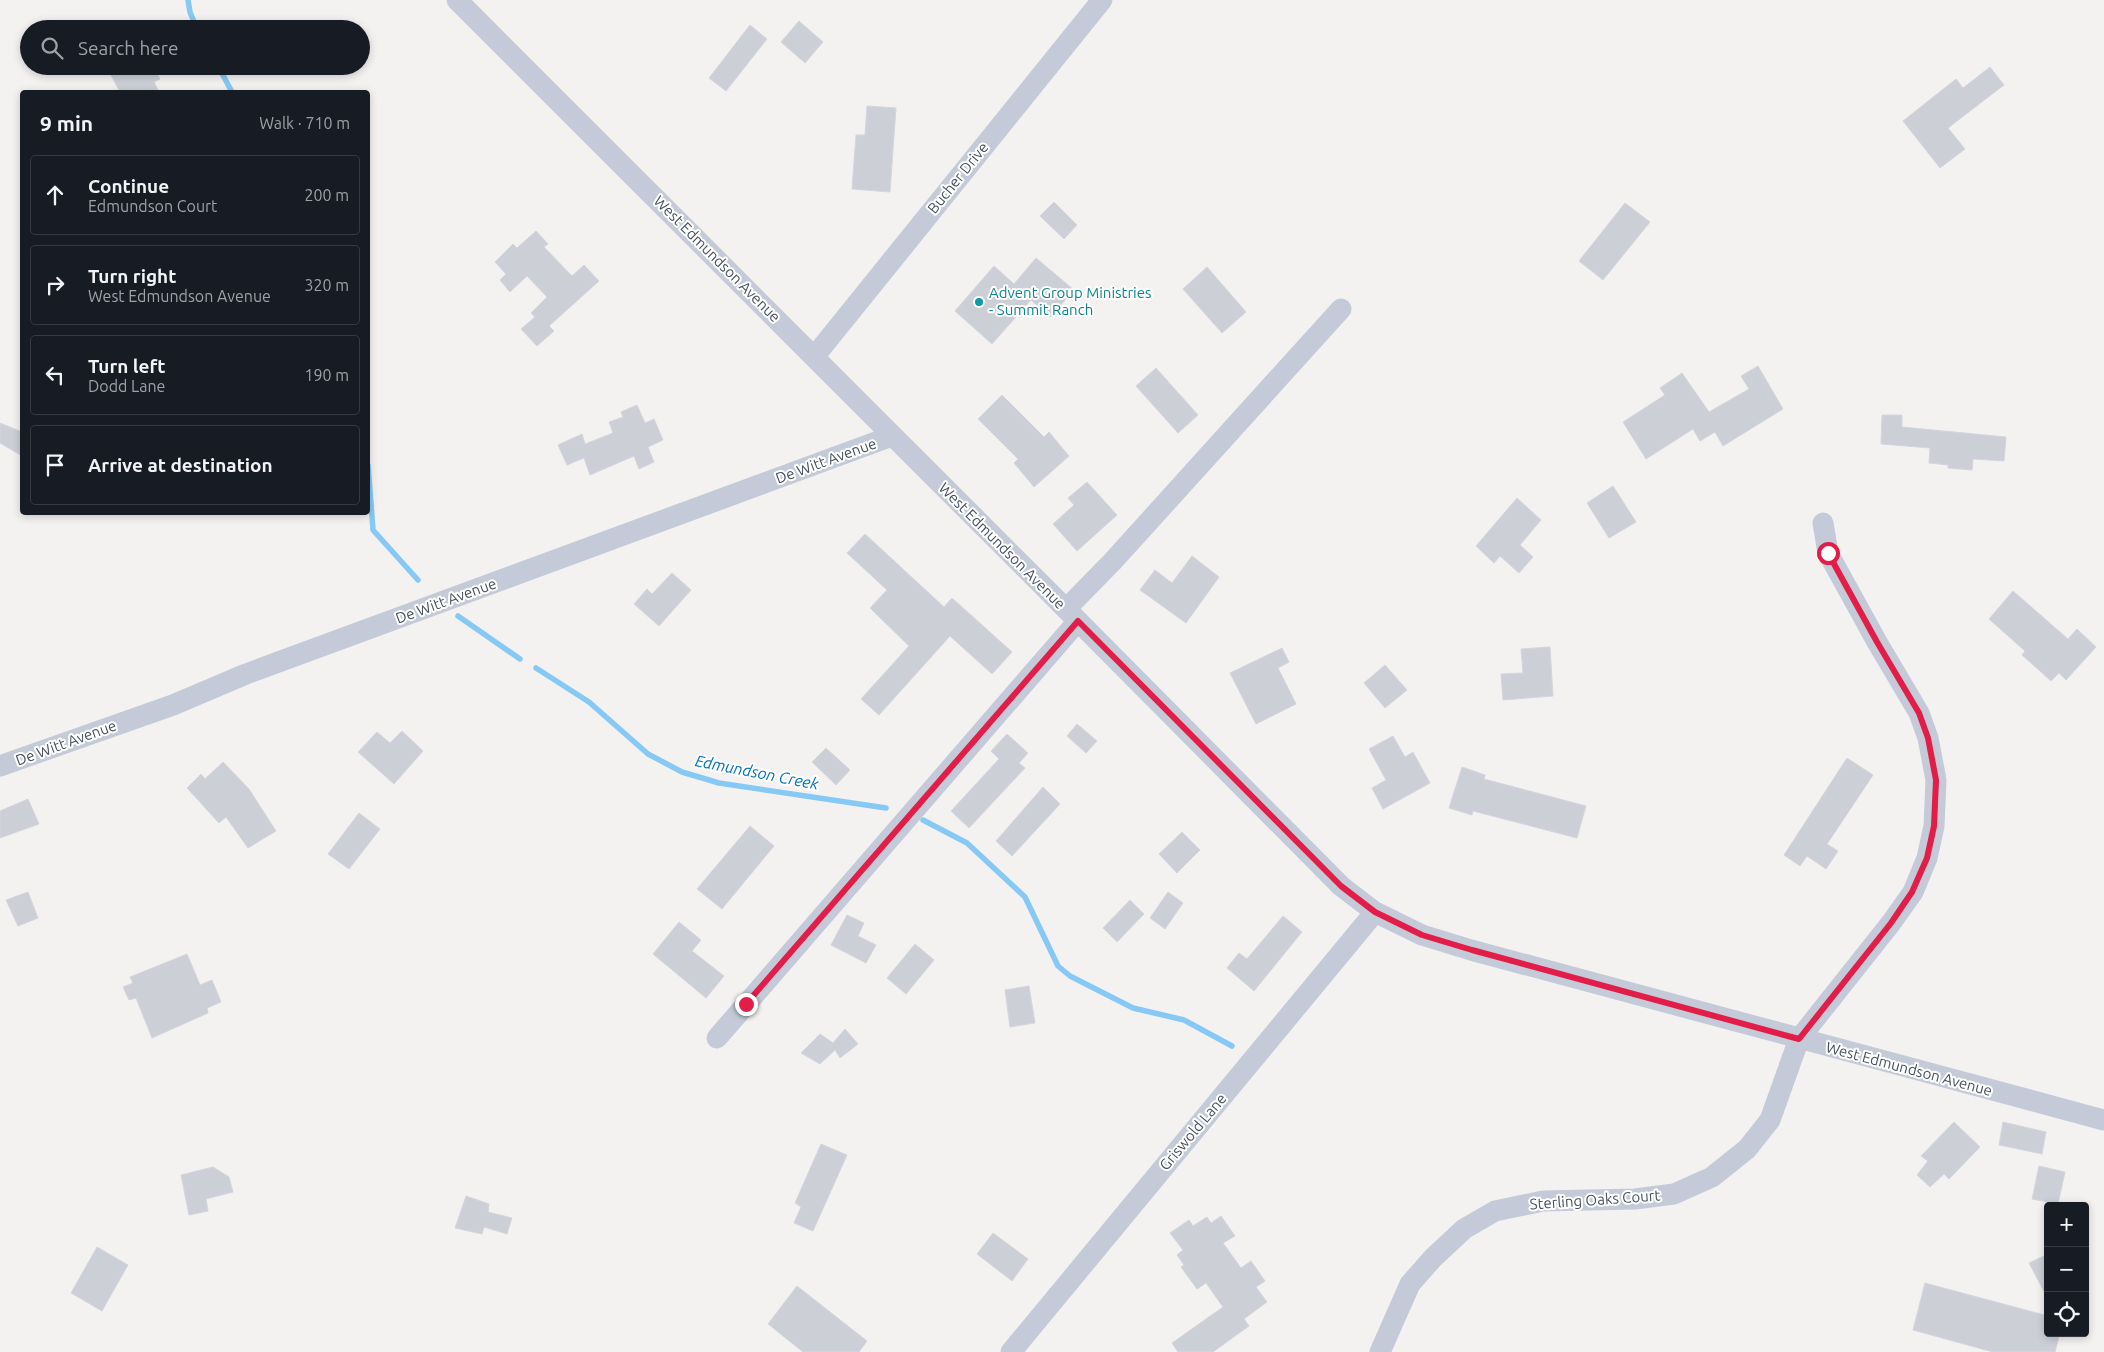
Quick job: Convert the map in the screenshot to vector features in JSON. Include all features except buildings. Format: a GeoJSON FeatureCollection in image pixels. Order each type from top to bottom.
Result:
{"type":"FeatureCollection","features":[{"type":"Feature","properties":{"kind":"street","name":"West Edmundson Avenue"},"geometry":{"type":"LineString","coordinates":[[457,0],[1341,886],[1375,912],[1422,935],[1463,948],[2104,1120]]}},
{"type":"Feature","properties":{"kind":"street","name":"Bucher Drive"},"geometry":{"type":"LineString","coordinates":[[814,357],[1102,0]]}},
{"type":"Feature","properties":{"kind":"street"},"geometry":{"type":"LineString","coordinates":[[717,1038],[1072,615],[1113,561],[1341,309]]}},
{"type":"Feature","properties":{"kind":"street","name":"De Witt Avenue"},"geometry":{"type":"LineString","coordinates":[[0,766],[166,707],[246,674],[892,436]]}},
{"type":"Feature","properties":{"kind":"street","name":"Sterling Oaks Court"},"geometry":{"type":"LineString","coordinates":[[1380,1352],[1410,1284],[1433,1258],[1464,1229],[1495,1211],[1543,1201],[1635,1199],[1674,1194],[1712,1177],[1747,1149],[1770,1120],[1799,1039],[1891,923],[1912,892],[1927,858],[1934,826],[1936,780],[1928,738],[1919,713],[1828,553],[1823,523]]}},
{"type":"Feature","properties":{"kind":"street","name":"Griswold Lane"},"geometry":{"type":"LineString","coordinates":[[1011,1352],[1375,912]]}},
{"type":"Feature","properties":{"kind":"waterway","name":"Edmundson Creek"},"geometry":{"type":"LineString","coordinates":[[188,0],[193,20]]}},
{"type":"Feature","properties":{"kind":"waterway","name":"Edmundson Creek"},"geometry":{"type":"LineString","coordinates":[[223,75],[231,90]]}},
{"type":"Feature","properties":{"kind":"waterway","name":"Edmundson Creek"},"geometry":{"type":"LineString","coordinates":[[370,491],[373,530],[418,580]]}},
{"type":"Feature","properties":{"kind":"waterway","name":"Edmundson Creek"},"geometry":{"type":"LineString","coordinates":[[458,616],[520,659]]}},
{"type":"Feature","properties":{"kind":"waterway","name":"Edmundson Creek"},"geometry":{"type":"LineString","coordinates":[[536,668],[589,702],[648,754],[682,772],[719,783],[886,808]]}},
{"type":"Feature","properties":{"kind":"waterway","name":"Edmundson Creek"},"geometry":{"type":"LineString","coordinates":[[923,820],[967,843],[1025,897],[1058,966],[1070,976],[1133,1008],[1184,1020],[1232,1046]]}},
{"type":"Feature","properties":{"kind":"place","name":"Advent Group Ministries - Summit Ranch"},"geometry":{"type":"Point","coordinates":[979,302]}},
{"type":"Feature","properties":{"kind":"route"},"geometry":{"type":"LineString","coordinates":[[746,1004],[1078,621],[1307,853],[1341,886],[1375,912],[1422,935],[1472,950],[1799,1039],[1891,923],[1912,892],[1927,858],[1934,826],[1936,780],[1928,738],[1919,713],[1828,553]]}}]}
